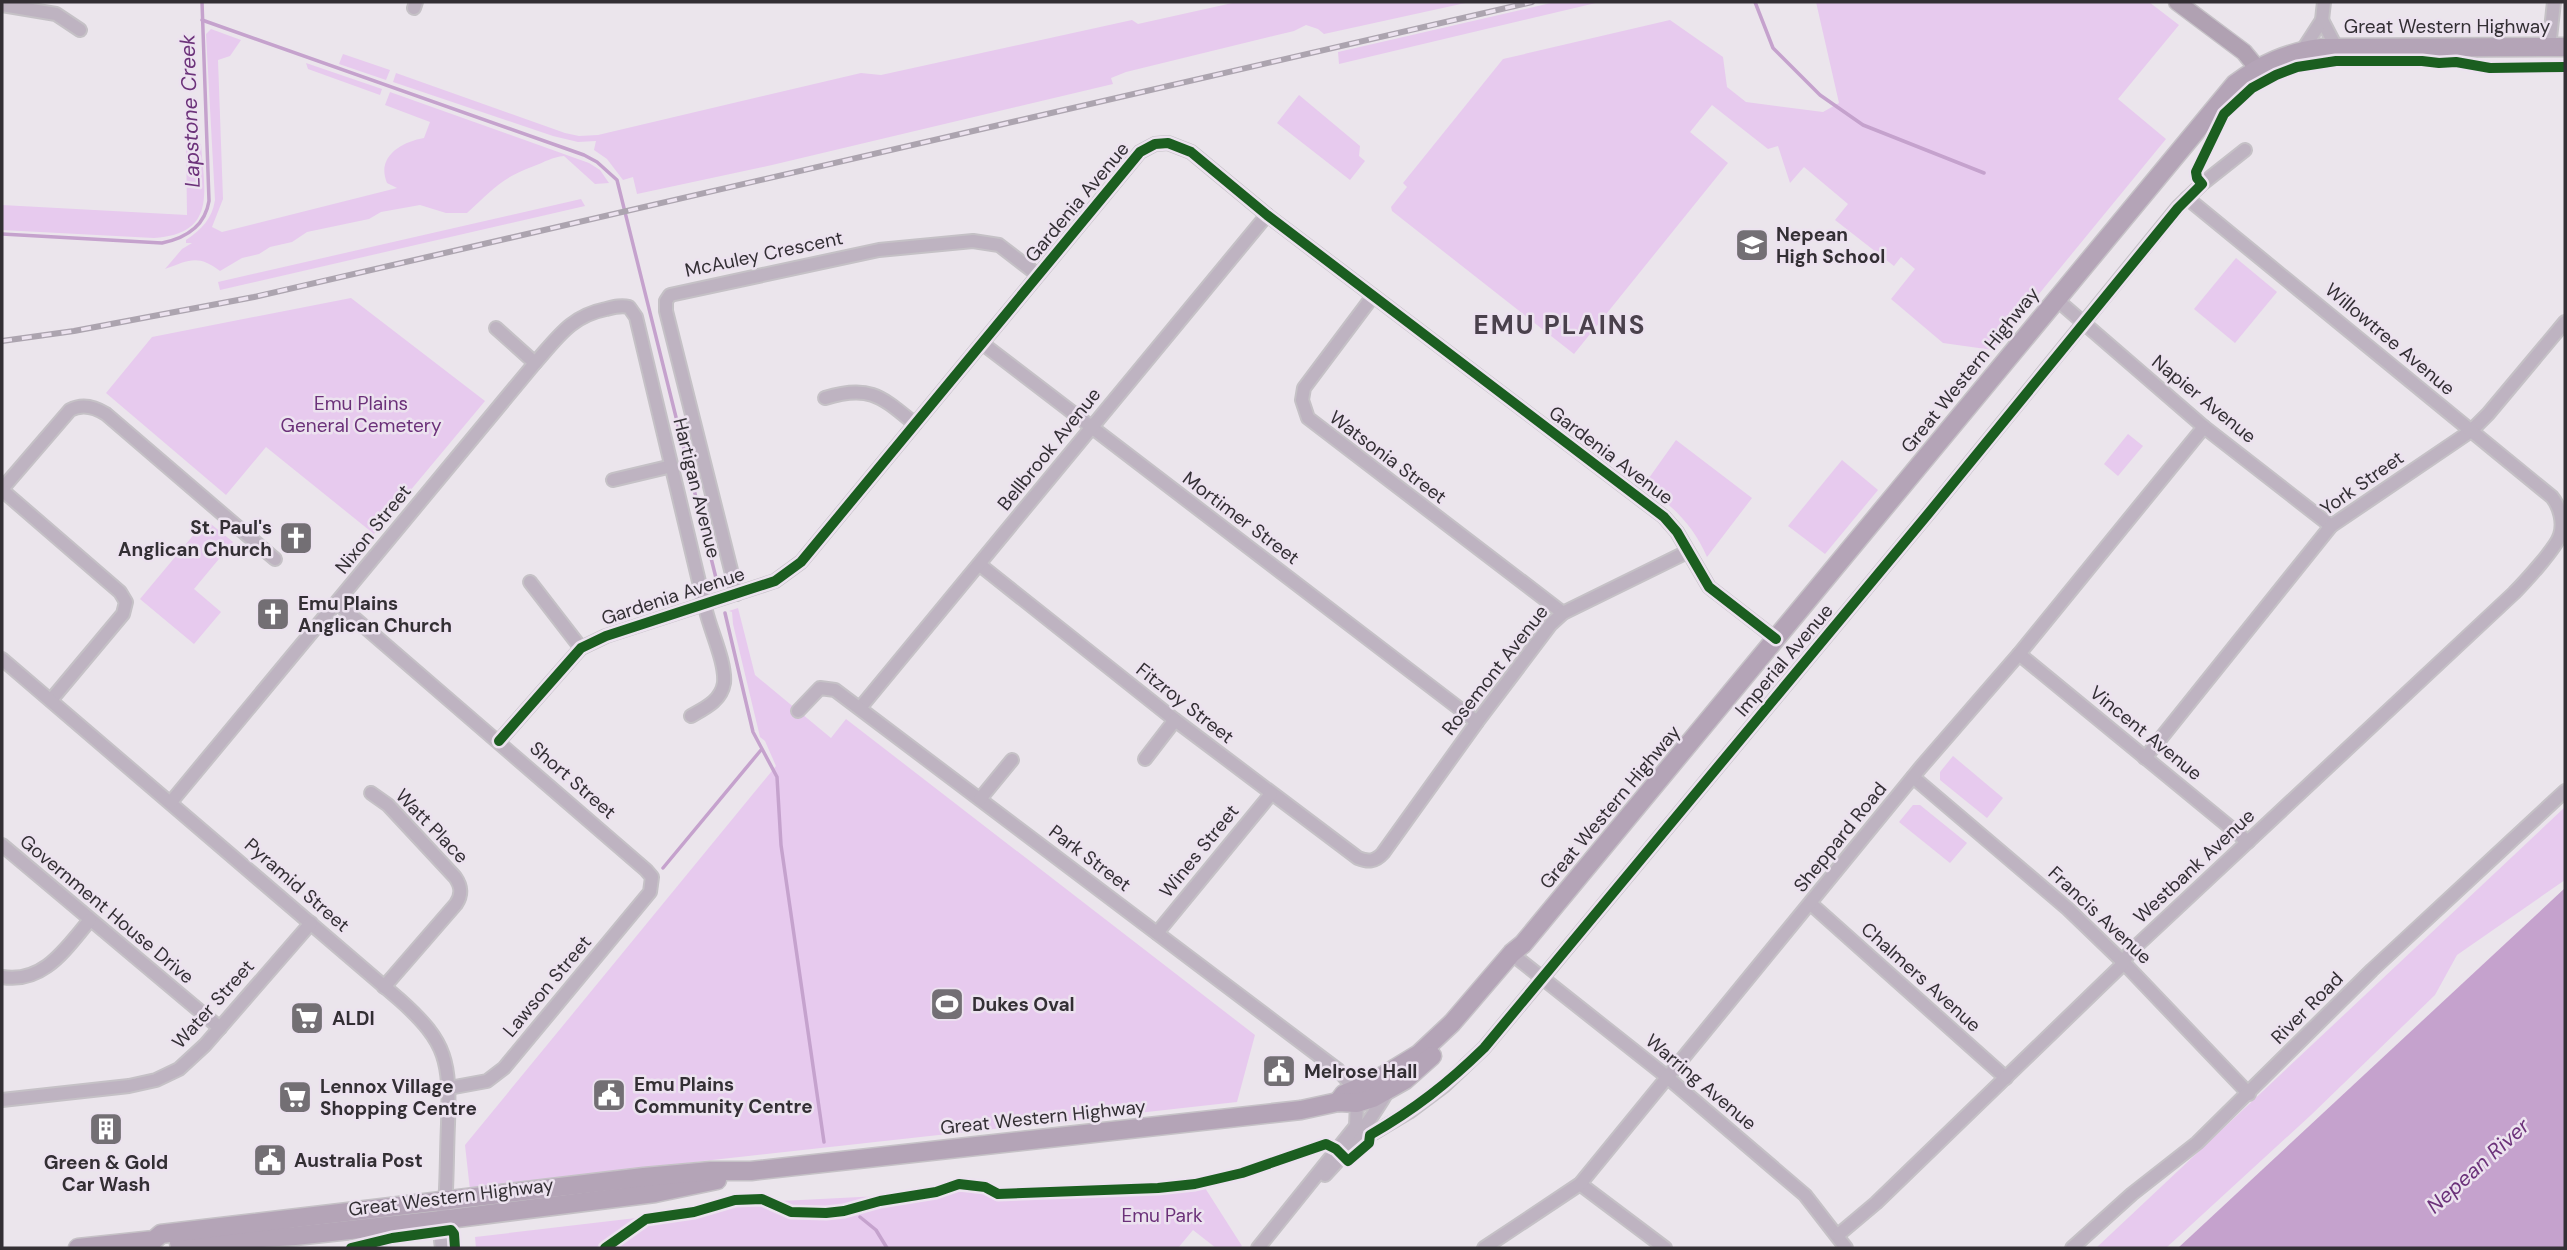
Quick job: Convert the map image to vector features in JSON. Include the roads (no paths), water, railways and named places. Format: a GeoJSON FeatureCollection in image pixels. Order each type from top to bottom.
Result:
{"type":"FeatureCollection","features":[{"type":"Feature","properties":{"kind":"highway","name":"Great Western Highway"},"geometry":{"type":"LineString","coordinates":[[154,1240],[161,1234],[644,1177],[711,1171],[751,1171],[1288,1111],[1389,1089],[1419,1069],[1441,1047],[2235,85],[2275,60],[2302,51],[2336,47],[2557,47]]}},
{"type":"Feature","properties":{"kind":"highway","name":"Great Western Highway"},"geometry":{"type":"LineString","coordinates":[[1357,1096],[1419,1054],[1452,1023],[1511,953],[1520,951]]}},
{"type":"Feature","properties":{"kind":"highway","name":"Great Western Highway"},"geometry":{"type":"LineString","coordinates":[[78,1248],[154,1240],[162,1244],[295,1242],[441,1220],[655,1193],[751,1171]]}},
{"type":"Feature","properties":{"kind":"main road"},"geometry":{"type":"LineString","coordinates":[[2176,2],[2244,52],[2258,69]]}},
{"type":"Feature","properties":{"kind":"street"},"geometry":{"type":"LineString","coordinates":[[2302,51],[2322,20],[2325,2]]}},
{"type":"Feature","properties":{"kind":"street"},"geometry":{"type":"LineString","coordinates":[[2554,2],[2557,47]]}},
{"type":"Feature","properties":{"kind":"street"},"geometry":{"type":"LineString","coordinates":[[2,5],[56,14],[80,30]]}},
{"type":"Feature","properties":{"kind":"street"},"geometry":{"type":"LineString","coordinates":[[2322,20],[2336,47]]}},
{"type":"Feature","properties":{"kind":"street","name":"Gardenia Avenue"},"geometry":{"type":"LineString","coordinates":[[499,741],[581,648],[606,636],[775,581],[801,562],[1140,152],[1155,144],[1174,144],[1191,152],[1267,215],[1664,517],[1677,532],[1704,580],[1716,593],[1776,639]]}},
{"type":"Feature","properties":{"kind":"street","name":"Imperial Avenue"},"geometry":{"type":"LineString","coordinates":[[1352,1146],[1409,1112],[1445,1085],[1484,1048],[2187,198],[2245,150]]}},
{"type":"Feature","properties":{"kind":"street","name":"Willowtree Avenue"},"geometry":{"type":"LineString","coordinates":[[2187,198],[2552,497],[2561,516]]}},
{"type":"Feature","properties":{"kind":"street","name":"Bellbrook Avenue"},"geometry":{"type":"LineString","coordinates":[[860,708],[1267,215]]}},
{"type":"Feature","properties":{"kind":"street","name":"McAuley Crescent"},"geometry":{"type":"LineString","coordinates":[[737,594],[666,311],[666,301],[670,295],[879,250],[973,241],[999,244],[1038,275]]}},
{"type":"Feature","properties":{"kind":"street","name":"Watsonia Street"},"geometry":{"type":"LineString","coordinates":[[1373,296],[1304,388],[1302,400],[1308,418],[1563,613]]}},
{"type":"Feature","properties":{"kind":"street","name":"Napier Avenue"},"geometry":{"type":"LineString","coordinates":[[2056,299],[2204,427],[2331,526]]}},
{"type":"Feature","properties":{"kind":"street","name":"Nixon Street"},"geometry":{"type":"LineString","coordinates":[[171,802],[569,325],[581,316],[620,306]]}},
{"type":"Feature","properties":{"kind":"street","name":"Hartigan Avenue"},"geometry":{"type":"LineString","coordinates":[[620,306],[629,307],[635,317],[723,670],[723,685],[717,699],[691,716]]}},
{"type":"Feature","properties":{"kind":"street","name":"York Street"},"geometry":{"type":"LineString","coordinates":[[2145,758],[2331,526],[2471,431],[2565,322]]}},
{"type":"Feature","properties":{"kind":"street"},"geometry":{"type":"LineString","coordinates":[[496,328],[535,363]]}},
{"type":"Feature","properties":{"kind":"street","name":"Mortimer Street"},"geometry":{"type":"LineString","coordinates":[[983,344],[1476,722]]}},
{"type":"Feature","properties":{"kind":"street"},"geometry":{"type":"LineString","coordinates":[[825,398],[842,393],[871,393],[882,397],[915,424]]}},
{"type":"Feature","properties":{"kind":"street"},"geometry":{"type":"LineString","coordinates":[[51,700],[123,614],[126,602],[120,592],[2,489],[70,410],[80,406],[96,408],[106,414],[275,559]]}},
{"type":"Feature","properties":{"kind":"street","name":"Sheppard Road"},"geometry":{"type":"LineString","coordinates":[[1484,1248],[1580,1184],[2204,427]]}},
{"type":"Feature","properties":{"kind":"street"},"geometry":{"type":"LineString","coordinates":[[613,480],[672,466]]}},
{"type":"Feature","properties":{"kind":"street","name":"Westbank Avenue"},"geometry":{"type":"LineString","coordinates":[[1838,1235],[1877,1203],[2123,962],[2127,955],[2514,593],[2559,539],[2561,516]]}},
{"type":"Feature","properties":{"kind":"street","name":"Rosemont Avenue"},"geometry":{"type":"LineString","coordinates":[[1373,861],[1383,853],[1476,722],[1551,624],[1563,613],[1688,552]]}},
{"type":"Feature","properties":{"kind":"street","name":"Fitzroy Street"},"geometry":{"type":"LineString","coordinates":[[980,565],[1271,794],[1357,858],[1373,861]]}},
{"type":"Feature","properties":{"kind":"street"},"geometry":{"type":"LineString","coordinates":[[530,582],[581,648]]}},
{"type":"Feature","properties":{"kind":"street","name":"Short Street"},"geometry":{"type":"LineString","coordinates":[[337,603],[499,741],[646,870],[653,880]]}},
{"type":"Feature","properties":{"kind":"street","name":"Vincent Avenue"},"geometry":{"type":"LineString","coordinates":[[2019,654],[2248,842]]}},
{"type":"Feature","properties":{"kind":"street","name":"Pyramid Street"},"geometry":{"type":"LineString","coordinates":[[2,659],[414,1013],[438,1044],[448,1071],[449,1088],[441,1220],[442,1248]]}},
{"type":"Feature","properties":{"kind":"street","name":"Park Street"},"geometry":{"type":"LineString","coordinates":[[798,711],[815,692],[824,688],[835,690],[1338,1070],[1357,1096]]}},
{"type":"Feature","properties":{"kind":"street"},"geometry":{"type":"LineString","coordinates":[[1145,759],[1175,720]]}},
{"type":"Feature","properties":{"kind":"street"},"geometry":{"type":"LineString","coordinates":[[980,799],[1012,760]]}},
{"type":"Feature","properties":{"kind":"street","name":"Francis Avenue"},"geometry":{"type":"LineString","coordinates":[[1913,777],[2068,909],[2123,962],[2249,1094]]}},
{"type":"Feature","properties":{"kind":"street","name":"River Road"},"geometry":{"type":"LineString","coordinates":[[2072,1248],[2132,1194],[2197,1143],[2372,970],[2565,791]]}},
{"type":"Feature","properties":{"kind":"street","name":"Watt Place"},"geometry":{"type":"LineString","coordinates":[[371,793],[388,805],[456,877],[461,888],[456,904],[384,987]]}},
{"type":"Feature","properties":{"kind":"street","name":"Wines Street"},"geometry":{"type":"LineString","coordinates":[[1157,933],[1271,794]]}},
{"type":"Feature","properties":{"kind":"street","name":"Government House Drive"},"geometry":{"type":"LineString","coordinates":[[2,845],[220,1028]]}},
{"type":"Feature","properties":{"kind":"street","name":"Lawson Street"},"geometry":{"type":"LineString","coordinates":[[449,1088],[487,1082],[504,1068],[650,892],[653,880]]}},
{"type":"Feature","properties":{"kind":"street","name":"Chalmers Avenue"},"geometry":{"type":"LineString","coordinates":[[1811,904],[2006,1078]]}},
{"type":"Feature","properties":{"kind":"street"},"geometry":{"type":"LineString","coordinates":[[2,977],[18,978],[43,969],[57,959],[90,920]]}},
{"type":"Feature","properties":{"kind":"street","name":"Water Street"},"geometry":{"type":"LineString","coordinates":[[2,1101],[129,1086],[156,1080],[190,1061],[310,923]]}},
{"type":"Feature","properties":{"kind":"street","name":"Warring Avenue"},"geometry":{"type":"LineString","coordinates":[[1520,951],[1542,977],[1667,1076],[1810,1199],[1846,1248]]}},
{"type":"Feature","properties":{"kind":"street"},"geometry":{"type":"LineString","coordinates":[[1310,1185],[1323,1177],[1352,1146],[1389,1089]]}},
{"type":"Feature","properties":{"kind":"street"},"geometry":{"type":"LineString","coordinates":[[1258,1248],[1356,1126],[1357,1096]]}},
{"type":"Feature","properties":{"kind":"street"},"geometry":{"type":"LineString","coordinates":[[1580,1184],[1665,1248]]}},
{"type":"Feature","properties":{"kind":"water","name":"Nepean River"},"geometry":{"type":"Polygon","coordinates":[[[2565,888],[2565,1248],[2178,1248],[2565,888]]]}},
{"type":"Feature","properties":{"kind":"waterway","name":"Lapstone Creek"},"geometry":{"type":"LineString","coordinates":[[2,234],[162,243],[179,238],[199,224],[209,201],[202,2]]}},
{"type":"Feature","properties":{"kind":"waterway"},"geometry":{"type":"LineString","coordinates":[[1755,2],[1773,48],[1820,95],[1863,125],[1984,173]]}},
{"type":"Feature","properties":{"kind":"waterway"},"geometry":{"type":"LineString","coordinates":[[202,20],[584,155],[597,162],[617,180],[718,586]]}},
{"type":"Feature","properties":{"kind":"waterway"},"geometry":{"type":"LineString","coordinates":[[725,613],[753,732],[777,777],[781,845],[824,1142]]}},
{"type":"Feature","properties":{"kind":"waterway"},"geometry":{"type":"LineString","coordinates":[[663,868],[761,750]]}},
{"type":"Feature","properties":{"kind":"waterway"},"geometry":{"type":"LineString","coordinates":[[860,1217],[876,1230],[887,1248]]}},
{"type":"Feature","properties":{"kind":"railway"},"geometry":{"type":"LineString","coordinates":[[2,341],[74,331],[254,297],[1532,2]]}},
{"type":"Feature","properties":{"kind":"place","name":"Nepean High School"},"geometry":{"type":"Point","coordinates":[1752,245]}},
{"type":"Feature","properties":{"kind":"place","name":"St. Paul's Anglican Church"},"geometry":{"type":"Point","coordinates":[296,538]}},
{"type":"Feature","properties":{"kind":"place","name":"Emu Plains Anglican Church"},"geometry":{"type":"Point","coordinates":[273,614]}},
{"type":"Feature","properties":{"kind":"place","name":"Dukes Oval"},"geometry":{"type":"Point","coordinates":[947,1004]}},
{"type":"Feature","properties":{"kind":"place","name":"ALDI"},"geometry":{"type":"Point","coordinates":[307,1018]}},
{"type":"Feature","properties":{"kind":"place","name":"Melrose Hall"},"geometry":{"type":"Point","coordinates":[1279,1071]}},
{"type":"Feature","properties":{"kind":"place","name":"Emu Plains Community Centre"},"geometry":{"type":"Point","coordinates":[609,1095]}},
{"type":"Feature","properties":{"kind":"place","name":"Lennox Village Shopping Centre"},"geometry":{"type":"Point","coordinates":[295,1097]}},
{"type":"Feature","properties":{"kind":"place","name":"Green & Gold Car Wash"},"geometry":{"type":"Point","coordinates":[106,1129]}},
{"type":"Feature","properties":{"kind":"place","name":"Australia Post"},"geometry":{"type":"Point","coordinates":[270,1160]}},
{"type":"Feature","properties":{"kind":"district","name":"EMU PLAINS"},"geometry":{"type":"Point","coordinates":[1560,325]}},
{"type":"Feature","properties":{"kind":"park label","name":"Emu Plains General Cemetery"},"geometry":{"type":"Point","coordinates":[361,414]}},
{"type":"Feature","properties":{"kind":"park label","name":"Emu Park"},"geometry":{"type":"Point","coordinates":[1162,1215]}}]}
